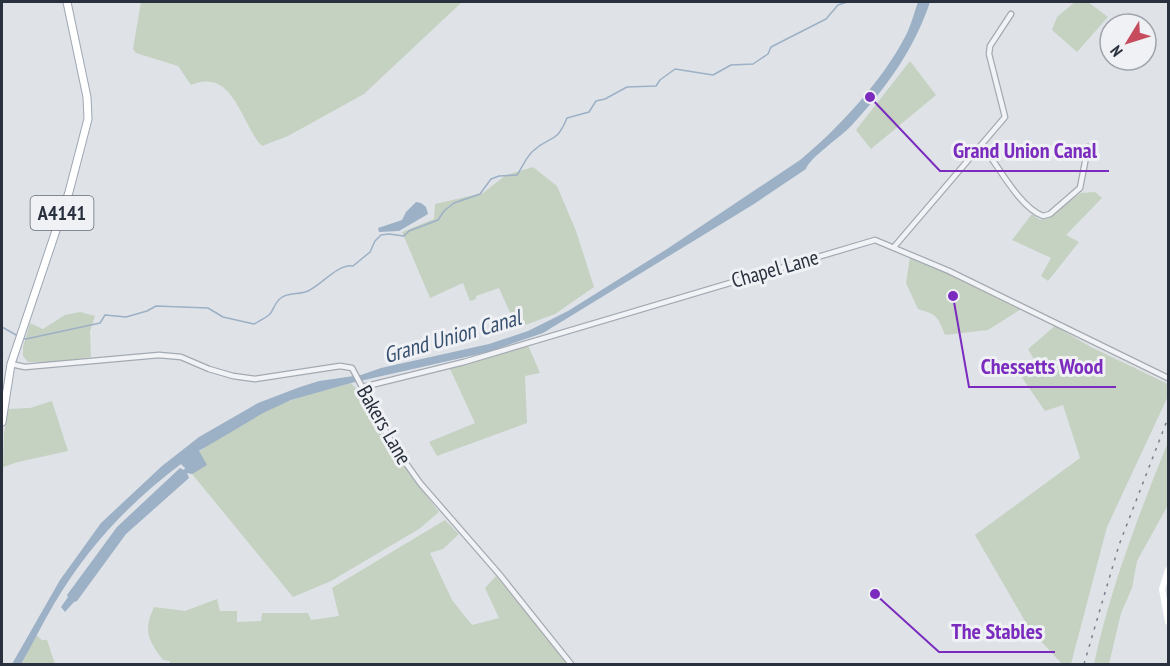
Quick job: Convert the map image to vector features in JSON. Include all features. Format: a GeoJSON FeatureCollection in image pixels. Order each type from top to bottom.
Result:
{"type":"FeatureCollection","features":[{"type":"Feature","properties":{"kind":"main road","name":"A4141"},"geometry":{"type":"LineString","coordinates":[[2,422],[11,364],[69,192],[88,119],[87,97],[67,2]]}},
{"type":"Feature","properties":{"kind":"street"},"geometry":{"type":"LineString","coordinates":[[894,247],[1005,117],[989,54],[990,46],[1011,14]]}},
{"type":"Feature","properties":{"kind":"street"},"geometry":{"type":"LineString","coordinates":[[982,145],[1014,189],[1032,209],[1043,216],[1050,214],[1080,188],[1088,147]]}},
{"type":"Feature","properties":{"kind":"street","name":"Chapel Lane"},"geometry":{"type":"LineString","coordinates":[[363,387],[464,362],[871,240],[883,242],[1002,296],[1168,378]]}},
{"type":"Feature","properties":{"kind":"street","name":"Bakers Lane"},"geometry":{"type":"LineString","coordinates":[[11,364],[25,367],[159,355],[182,357],[209,369],[255,379],[340,366],[352,368],[393,446],[423,488],[500,575],[571,664]]}},
{"type":"Feature","properties":{"kind":"street"},"geometry":{"type":"LineString","coordinates":[[1168,570],[1162,589],[1168,622]]}},
{"type":"Feature","properties":{"kind":"green space"},"geometry":{"type":"Polygon","coordinates":[[[141,2],[462,2],[364,94],[288,136],[262,146],[227,90],[217,84],[205,82],[191,85],[178,66],[136,53],[133,49],[141,2]]]}},
{"type":"Feature","properties":{"kind":"green space"},"geometry":{"type":"Polygon","coordinates":[[[1075,2],[1088,2],[1101,12],[1098,12],[1098,28],[1077,52],[1052,30],[1057,17],[1075,2]]]}},
{"type":"Feature","properties":{"kind":"green space"},"geometry":{"type":"Polygon","coordinates":[[[910,61],[936,95],[871,149],[856,130],[910,61]]]}},
{"type":"Feature","properties":{"kind":"green space"},"geometry":{"type":"Polygon","coordinates":[[[533,167],[557,186],[576,231],[594,287],[555,314],[517,328],[499,288],[476,296],[476,299],[470,301],[463,283],[430,298],[402,232],[434,219],[435,204],[483,193],[506,175],[533,167]]]}},
{"type":"Feature","properties":{"kind":"green space"},"geometry":{"type":"Polygon","coordinates":[[[1095,192],[1102,198],[1066,235],[1079,242],[1048,281],[1041,276],[1051,258],[1012,240],[1032,214],[1040,220],[1046,219],[1081,193],[1095,192]]]}},
{"type":"Feature","properties":{"kind":"green space"},"geometry":{"type":"Polygon","coordinates":[[[910,257],[1021,309],[988,330],[945,335],[936,317],[918,309],[906,283],[910,257]]]}},
{"type":"Feature","properties":{"kind":"green space"},"geometry":{"type":"Polygon","coordinates":[[[80,312],[95,316],[90,331],[91,357],[59,362],[28,362],[23,356],[23,347],[30,323],[43,329],[65,315],[80,312]]]}},
{"type":"Feature","properties":{"kind":"green space"},"geometry":{"type":"Polygon","coordinates":[[[1055,326],[1091,347],[1168,384],[1168,396],[1107,527],[1071,664],[1062,664],[1029,628],[975,535],[1080,458],[1063,405],[1045,411],[1014,366],[1017,363],[1022,370],[1035,361],[1028,349],[1055,326]]]}},
{"type":"Feature","properties":{"kind":"green space"},"geometry":{"type":"Polygon","coordinates":[[[528,345],[540,373],[525,376],[527,423],[437,456],[429,442],[475,423],[450,369],[528,345]]]}},
{"type":"Feature","properties":{"kind":"green space"},"geometry":{"type":"Polygon","coordinates":[[[351,383],[362,395],[394,453],[439,512],[419,529],[331,581],[293,597],[183,463],[236,427],[263,412],[299,397],[351,383]]]}},
{"type":"Feature","properties":{"kind":"green space"},"geometry":{"type":"Polygon","coordinates":[[[52,401],[68,451],[3,467],[4,433],[8,409],[30,408],[52,401]]]}},
{"type":"Feature","properties":{"kind":"green space"},"geometry":{"type":"Polygon","coordinates":[[[1168,442],[1168,505],[1137,561],[1132,588],[1121,613],[1109,664],[1094,664],[1117,580],[1168,442]]]}},
{"type":"Feature","properties":{"kind":"green space"},"geometry":{"type":"Polygon","coordinates":[[[445,520],[459,534],[443,549],[430,553],[452,600],[472,625],[499,618],[485,588],[496,576],[569,664],[170,664],[170,661],[163,660],[151,641],[148,629],[154,607],[185,611],[217,599],[220,611],[237,611],[237,622],[261,621],[262,613],[308,613],[311,620],[339,616],[332,588],[445,520]]]}},
{"type":"Feature","properties":{"kind":"green space"},"geometry":{"type":"Polygon","coordinates":[[[36,635],[42,640],[47,640],[55,664],[21,664],[36,635]]]}},
{"type":"Feature","properties":{"kind":"water"},"geometry":{"type":"Polygon","coordinates":[[[918,2],[930,2],[916,36],[898,68],[852,125],[813,159],[806,169],[754,204],[543,333],[488,352],[351,383],[291,400],[263,413],[199,451],[207,465],[192,474],[187,473],[189,478],[126,534],[77,601],[65,612],[61,607],[67,595],[117,527],[180,468],[184,470],[185,468],[181,464],[144,494],[95,545],[67,584],[21,664],[12,664],[60,580],[101,523],[162,466],[199,437],[258,403],[300,387],[319,381],[361,375],[381,368],[489,344],[528,331],[568,311],[667,249],[800,160],[814,148],[872,87],[907,33],[918,2]]]}},
{"type":"Feature","properties":{"kind":"water"},"geometry":{"type":"Polygon","coordinates":[[[416,202],[426,207],[428,214],[399,231],[379,232],[378,228],[402,220],[416,202]]]}},
{"type":"Feature","properties":{"kind":"waterway"},"geometry":{"type":"LineString","coordinates":[[22,338],[100,323],[105,315],[126,317],[156,306],[208,308],[223,317],[254,324],[270,314],[277,301],[284,296],[308,291],[341,268],[353,266],[370,252],[381,235],[404,236],[409,231],[438,220],[454,203],[480,194],[491,179],[517,175],[531,153],[556,136],[567,118],[589,112],[596,101],[605,99],[627,87],[656,86],[660,80],[675,69],[713,75],[731,65],[753,64],[768,54],[771,47],[826,19],[838,5],[847,2]]}},
{"type":"Feature","properties":{"kind":"waterway"},"geometry":{"type":"LineString","coordinates":[[2,327],[18,336]]}},
{"type":"Feature","properties":{"kind":"railway"},"geometry":{"type":"LineString","coordinates":[[1084,664],[1119,545],[1168,418]]}},
{"type":"Feature","properties":{"kind":"place","name":"Grand Union Canal"},"geometry":{"type":"Point","coordinates":[870,97]}},
{"type":"Feature","properties":{"kind":"place","name":"Chessetts Wood"},"geometry":{"type":"Point","coordinates":[953,296]}},
{"type":"Feature","properties":{"kind":"place","name":"The Stables"},"geometry":{"type":"Point","coordinates":[875,594]}}]}
